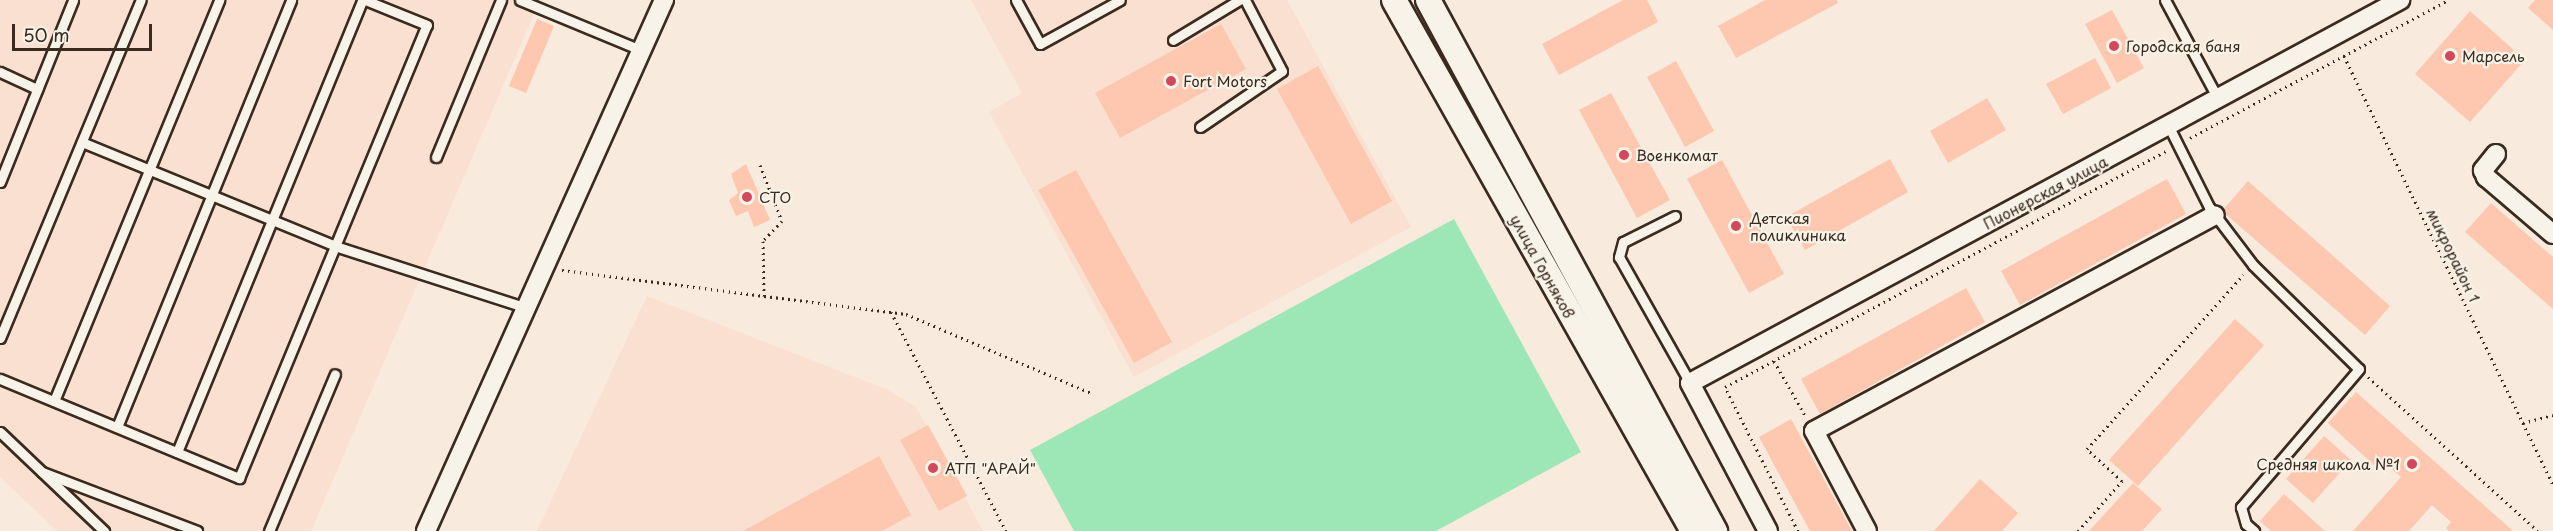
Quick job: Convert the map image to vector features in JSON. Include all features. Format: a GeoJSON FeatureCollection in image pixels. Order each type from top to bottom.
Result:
{"type":"FeatureCollection","features":[{"type":"Feature","properties":{"kind":"street"},"geometry":{"type":"LineString","coordinates":[[426,531],[542,267],[664,0]]}},
{"type":"Feature","properties":{"kind":"street","name":"улица Горняков"},"geometry":{"type":"LineString","coordinates":[[1394,0],[1693,531]]}},
{"type":"Feature","properties":{"kind":"street","name":"улица Горняков"},"geometry":{"type":"LineString","coordinates":[[1428,0],[1716,531]]}},
{"type":"Feature","properties":{"kind":"street","name":"Пионерская улица"},"geometry":{"type":"LineString","coordinates":[[1690,383],[2400,0]]}},
{"type":"Feature","properties":{"kind":"street"},"geometry":{"type":"LineString","coordinates":[[2496,154],[2484,170],[2487,177],[2553,234]]}},
{"type":"Feature","properties":{"kind":"street"},"geometry":{"type":"LineString","coordinates":[[1867,531],[1814,431],[2215,215]]}},
{"type":"Feature","properties":{"kind":"street"},"geometry":{"type":"LineString","coordinates":[[1690,383],[1767,531]]}},
{"type":"Feature","properties":{"kind":"lane"},"geometry":{"type":"LineString","coordinates":[[0,182],[73,0]]}},
{"type":"Feature","properties":{"kind":"lane"},"geometry":{"type":"LineString","coordinates":[[0,338],[141,0]]}},
{"type":"Feature","properties":{"kind":"lane"},"geometry":{"type":"LineString","coordinates":[[54,401],[219,0]]}},
{"type":"Feature","properties":{"kind":"lane"},"geometry":{"type":"LineString","coordinates":[[117,427],[291,0]]}},
{"type":"Feature","properties":{"kind":"lane"},"geometry":{"type":"LineString","coordinates":[[0,379],[239,478],[427,24],[363,0],[177,452]]}},
{"type":"Feature","properties":{"kind":"lane"},"geometry":{"type":"LineString","coordinates":[[436,157],[501,0]]}},
{"type":"Feature","properties":{"kind":"lane"},"geometry":{"type":"LineString","coordinates":[[520,0],[641,50]]}},
{"type":"Feature","properties":{"kind":"lane"},"geometry":{"type":"LineString","coordinates":[[1016,0],[1040,44],[1120,0]]}},
{"type":"Feature","properties":{"kind":"lane"},"geometry":{"type":"LineString","coordinates":[[1173,40],[1239,0]]}},
{"type":"Feature","properties":{"kind":"lane"},"geometry":{"type":"LineString","coordinates":[[1200,127],[1282,71],[1245,0]]}},
{"type":"Feature","properties":{"kind":"lane"},"geometry":{"type":"LineString","coordinates":[[2164,0],[2218,99]]}},
{"type":"Feature","properties":{"kind":"lane"},"geometry":{"type":"LineString","coordinates":[[0,72],[37,89]]}},
{"type":"Feature","properties":{"kind":"lane"},"geometry":{"type":"LineString","coordinates":[[2168,125],[2215,215],[2253,265],[2359,369],[2241,507],[2246,524],[2254,531]]}},
{"type":"Feature","properties":{"kind":"lane"},"geometry":{"type":"LineString","coordinates":[[82,142],[335,246],[524,308]]}},
{"type":"Feature","properties":{"kind":"lane"},"geometry":{"type":"LineString","coordinates":[[1675,216],[1623,242],[1619,257],[1690,383]]}},
{"type":"Feature","properties":{"kind":"lane"},"geometry":{"type":"LineString","coordinates":[[269,531],[335,374]]}},
{"type":"Feature","properties":{"kind":"lane"},"geometry":{"type":"LineString","coordinates":[[0,432],[104,531]]}},
{"type":"Feature","properties":{"kind":"lane"},"geometry":{"type":"LineString","coordinates":[[42,472],[197,531]]}},
{"type":"Feature","properties":{"kind":"path"},"geometry":{"type":"LineString","coordinates":[[1798,531],[1725,387],[2448,0]]}},
{"type":"Feature","properties":{"kind":"path","name":"микрорайон 1"},"geometry":{"type":"LineString","coordinates":[[2333,36],[2553,484]]}},
{"type":"Feature","properties":{"kind":"path"},"geometry":{"type":"LineString","coordinates":[[760,165],[782,221],[763,241],[764,296]]}},
{"type":"Feature","properties":{"kind":"path"},"geometry":{"type":"LineString","coordinates":[[2078,531],[2122,481],[2087,449],[2253,265]]}},
{"type":"Feature","properties":{"kind":"path"},"geometry":{"type":"LineString","coordinates":[[542,267],[906,314],[1091,393]]}},
{"type":"Feature","properties":{"kind":"path"},"geometry":{"type":"LineString","coordinates":[[891,312],[1006,531]]}},
{"type":"Feature","properties":{"kind":"path"},"geometry":{"type":"LineString","coordinates":[[1774,361],[1814,431]]}},
{"type":"Feature","properties":{"kind":"path"},"geometry":{"type":"LineString","coordinates":[[2359,369],[2538,531]]}},
{"type":"Feature","properties":{"kind":"path"},"geometry":{"type":"LineString","coordinates":[[2523,423],[2553,415]]}},
{"type":"Feature","properties":{"kind":"shaded area"},"geometry":{"type":"Polygon","coordinates":[[[0,0],[540,0],[311,531],[57,531],[0,477],[0,0]]]}},
{"type":"Feature","properties":{"kind":"shaded area"},"geometry":{"type":"Polygon","coordinates":[[[971,0],[1287,0],[1411,227],[1134,377],[989,112],[1022,93],[971,0]]]}},
{"type":"Feature","properties":{"kind":"shaded area"},"geometry":{"type":"Polygon","coordinates":[[[647,296],[888,390],[916,407],[983,531],[537,531],[647,296]]]}},
{"type":"Feature","properties":{"kind":"green space"},"geometry":{"type":"Polygon","coordinates":[[[1454,219],[1581,452],[1436,531],[1074,531],[1030,450],[1454,219]]]}},
{"type":"Feature","properties":{"kind":"building"},"geometry":{"type":"Polygon","coordinates":[[[1623,0],[1647,0],[1658,22],[1559,75],[1542,44],[1623,0]]]}},
{"type":"Feature","properties":{"kind":"building"},"geometry":{"type":"Polygon","coordinates":[[[1765,0],[1837,0],[1838,3],[1736,58],[1718,26],[1765,0]]]}},
{"type":"Feature","properties":{"kind":"building"},"geometry":{"type":"Polygon","coordinates":[[[2535,0],[2553,0],[2553,30],[2528,8],[2535,0]]]}},
{"type":"Feature","properties":{"kind":"building","name":"Городская баня"},"geometry":{"type":"Polygon","coordinates":[[[2112,10],[2144,68],[2117,83],[2085,24],[2112,10]]]}},
{"type":"Feature","properties":{"kind":"building"},"geometry":{"type":"Polygon","coordinates":[[[2470,11],[2525,60],[2470,122],[2415,74],[2470,11]]]}},
{"type":"Feature","properties":{"kind":"building"},"geometry":{"type":"Polygon","coordinates":[[[537,19],[554,26],[526,93],[509,86],[537,19]]]}},
{"type":"Feature","properties":{"kind":"building","name":"Fort Motors"},"geometry":{"type":"Polygon","coordinates":[[[1221,24],[1246,69],[1120,138],[1095,93],[1221,24]]]}},
{"type":"Feature","properties":{"kind":"building"},"geometry":{"type":"Polygon","coordinates":[[[2095,58],[2111,88],[2063,114],[2046,84],[2095,58]]]}},
{"type":"Feature","properties":{"kind":"building"},"geometry":{"type":"Polygon","coordinates":[[[1676,61],[1714,131],[1685,147],[1647,77],[1676,61]]]}},
{"type":"Feature","properties":{"kind":"building"},"geometry":{"type":"Polygon","coordinates":[[[1318,66],[1392,201],[1351,224],[1277,89],[1318,66]]]}},
{"type":"Feature","properties":{"kind":"building","name":"Военкомат"},"geometry":{"type":"Polygon","coordinates":[[[1611,93],[1670,200],[1637,218],[1579,110],[1611,93]]]}},
{"type":"Feature","properties":{"kind":"building"},"geometry":{"type":"Polygon","coordinates":[[[1987,98],[2006,130],[1948,163],[1930,131],[1987,98]]]}},
{"type":"Feature","properties":{"kind":"building"},"geometry":{"type":"Polygon","coordinates":[[[1890,159],[1908,192],[1805,250],[1786,217],[1890,159]]]}},
{"type":"Feature","properties":{"kind":"building","name":"Детская поликлиника"},"geometry":{"type":"Polygon","coordinates":[[[1722,160],[1784,274],[1749,293],[1687,179],[1722,160]]]}},
{"type":"Feature","properties":{"kind":"building","name":"СТО"},"geometry":{"type":"Polygon","coordinates":[[[746,164],[770,220],[754,227],[748,211],[736,216],[729,200],[738,193],[731,174],[746,164]]]}},
{"type":"Feature","properties":{"kind":"building"},"geometry":{"type":"Polygon","coordinates":[[[1076,170],[1172,342],[1134,363],[1038,190],[1076,170]]]}},
{"type":"Feature","properties":{"kind":"building"},"geometry":{"type":"Polygon","coordinates":[[[2167,179],[2186,214],[2020,305],[2001,271],[2167,179]]]}},
{"type":"Feature","properties":{"kind":"building"},"geometry":{"type":"Polygon","coordinates":[[[2248,181],[2390,306],[2365,335],[2222,211],[2248,181]]]}},
{"type":"Feature","properties":{"kind":"building"},"geometry":{"type":"Polygon","coordinates":[[[2491,203],[2553,257],[2553,309],[2465,232],[2491,203]]]}},
{"type":"Feature","properties":{"kind":"building"},"geometry":{"type":"Polygon","coordinates":[[[1966,288],[1985,322],[1820,414],[1801,379],[1966,288]]]}},
{"type":"Feature","properties":{"kind":"building"},"geometry":{"type":"Polygon","coordinates":[[[2235,319],[2264,345],[2138,486],[2109,460],[2235,319]]]}},
{"type":"Feature","properties":{"kind":"building","name":"Средняя школа №1"},"geometry":{"type":"Polygon","coordinates":[[[2356,392],[2513,531],[2449,531],[2446,528],[2451,522],[2432,505],[2409,531],[2353,531],[2401,477],[2383,461],[2377,468],[2328,423],[2356,392]]]}},
{"type":"Feature","properties":{"kind":"building"},"geometry":{"type":"Polygon","coordinates":[[[1791,419],[1852,531],[1810,531],[1759,437],[1791,419]]]}},
{"type":"Feature","properties":{"kind":"building","name":"АТП \"АРАЙ\""},"geometry":{"type":"Polygon","coordinates":[[[928,425],[967,496],[939,511],[900,440],[928,425]]]}},
{"type":"Feature","properties":{"kind":"building"},"geometry":{"type":"Polygon","coordinates":[[[2324,436],[2351,460],[2313,503],[2286,479],[2324,436]]]}},
{"type":"Feature","properties":{"kind":"building"},"geometry":{"type":"Polygon","coordinates":[[[879,456],[911,515],[882,531],[743,531],[879,456]]]}},
{"type":"Feature","properties":{"kind":"building"},"geometry":{"type":"Polygon","coordinates":[[[1980,479],[2018,513],[2002,531],[1934,531],[1980,479]]]}},
{"type":"Feature","properties":{"kind":"building"},"geometry":{"type":"Polygon","coordinates":[[[2133,483],[2162,509],[2142,531],[2089,531],[2133,483]]]}},
{"type":"Feature","properties":{"kind":"building","name":"Средняя школа №1"},"geometry":{"type":"Polygon","coordinates":[[[2284,494],[2325,531],[2271,531],[2260,521],[2284,494]]]}},
{"type":"Feature","properties":{"kind":"place","name":"Городская баня"},"geometry":{"type":"Point","coordinates":[2114,46]}},
{"type":"Feature","properties":{"kind":"place","name":"Марсель"},"geometry":{"type":"Point","coordinates":[2450,56]}},
{"type":"Feature","properties":{"kind":"place","name":"Fort Motors"},"geometry":{"type":"Point","coordinates":[1171,81]}},
{"type":"Feature","properties":{"kind":"place","name":"Военкомат"},"geometry":{"type":"Point","coordinates":[1624,155]}},
{"type":"Feature","properties":{"kind":"place","name":"СТО"},"geometry":{"type":"Point","coordinates":[747,197]}},
{"type":"Feature","properties":{"kind":"place","name":"Детская поликлиника"},"geometry":{"type":"Point","coordinates":[1736,226]}},
{"type":"Feature","properties":{"kind":"place","name":"Средняя школа №1"},"geometry":{"type":"Point","coordinates":[2412,464]}},
{"type":"Feature","properties":{"kind":"place","name":"АТП \"АРАЙ\""},"geometry":{"type":"Point","coordinates":[933,468]}}]}
